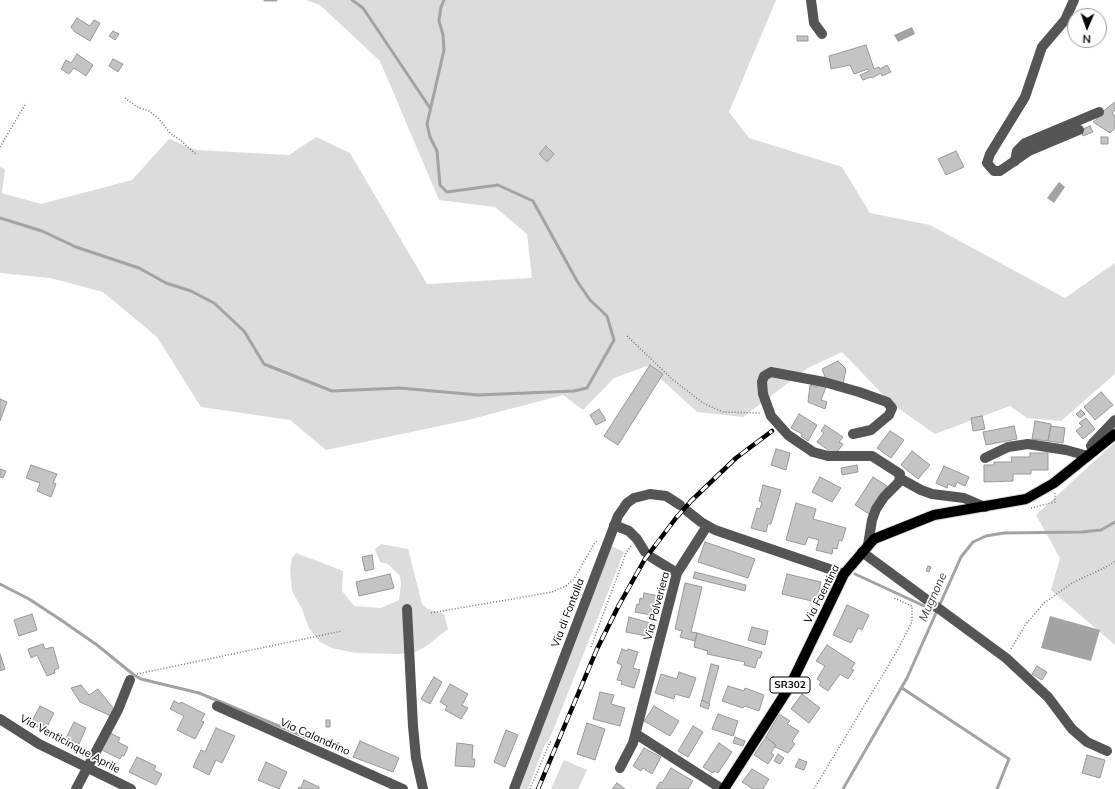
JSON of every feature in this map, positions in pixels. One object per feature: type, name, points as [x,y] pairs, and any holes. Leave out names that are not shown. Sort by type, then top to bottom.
[{"type":"main road","name":"Via Faentina","points":[[723,789],[790,686],[844,574],[865,548],[879,536],[922,519],[946,513],[1016,502],[1036,495],[1115,434]]},
{"type":"street","points":[[811,0],[814,23],[822,34]]},
{"type":"street","points":[[1074,0],[1065,20],[1042,47],[1025,97],[987,159],[989,167],[994,171],[1000,171],[1029,151],[1079,130]]},
{"type":"street","points":[[1015,161],[1018,152],[1025,143],[1099,112]]},
{"type":"street","points":[[853,434],[871,430],[889,415],[892,408],[887,402],[824,382],[766,373],[762,382],[763,394],[771,416],[788,435],[813,452],[828,456],[872,456],[900,474],[901,479],[920,490],[932,494],[964,498],[985,506]]},
{"type":"street","points":[[985,458],[1008,446],[1028,444],[1091,454],[1091,446],[1093,443],[1115,420]]},
{"type":"street","points":[[901,479],[876,509],[865,548],[920,594],[1006,658],[1048,697],[1072,729],[1087,742],[1107,751]]},
{"type":"street","name":"Via di Fontalla","points":[[514,789],[614,525],[622,508],[627,503],[642,495],[658,494],[666,496],[707,526]]},
{"type":"street","points":[[614,525],[629,531],[637,539],[648,555],[677,573]]},
{"type":"street","points":[[707,526],[844,574]]},
{"type":"street","name":"Via Polveriera","points":[[620,768],[636,734],[677,573],[707,526]]},
{"type":"street","points":[[407,609],[413,726],[416,758],[423,789]]},
{"type":"street","points":[[76,789],[118,710],[130,680]]},
{"type":"street","name":"Via Calandrino","points":[[216,706],[403,789]]},
{"type":"street","name":"Via Venticinque Aprile","points":[[0,719],[23,735],[86,768],[131,789]]},
{"type":"street","points":[[636,734],[723,789]]},
{"type":"path","points":[[125,98],[137,107],[149,111],[159,119],[170,133],[197,155]]},
{"type":"path","points":[[0,147],[26,103]]},
{"type":"path","points":[[627,336],[672,379],[703,404],[723,412],[761,413],[771,416]]},
{"type":"path","points":[[430,613],[552,592],[566,586],[574,579],[594,544],[599,540],[610,538]]},
{"type":"path","points":[[591,647],[626,553],[637,539]]},
{"type":"path","points":[[1006,658],[1026,624],[1044,603],[1072,583],[1115,561]]},
{"type":"path","points":[[814,789],[897,651],[912,622],[912,606],[894,598]]},
{"type":"path","points":[[130,680],[135,674],[342,631]]},
{"type":"path","points":[[530,789],[550,742],[552,743]]},
{"type":"shaded area","points":[[306,0],[776,0],[729,112],[749,138],[842,167],[870,213],[930,225],[1065,298],[1115,263],[1115,374],[1061,421],[1027,418],[1010,406],[935,434],[892,404],[842,352],[808,368],[743,417],[697,412],[647,366],[614,378],[583,410],[563,395],[468,420],[326,450],[290,420],[201,407],[157,337],[103,292],[50,278],[0,273],[0,167],[5,169],[2,193],[41,204],[132,180],[169,139],[196,150],[289,155],[316,137],[350,153],[427,284],[532,278],[527,234],[495,207],[439,200],[380,61],[320,5]]},
{"type":"shaded area","points":[[912,27],[915,34],[898,42],[894,35]]},
{"type":"shaded area","points":[[1059,182],[1065,187],[1054,203],[1047,198]]},
{"type":"shaded area","points":[[1115,442],[1115,645],[1051,590],[1060,558],[1036,515]]},
{"type":"shaded area","points":[[381,544],[408,549],[422,604],[428,609],[444,614],[448,629],[425,647],[415,652],[398,654],[355,653],[332,648],[320,642],[309,628],[302,609],[292,591],[290,570],[292,558],[296,553],[343,571],[342,591],[354,606],[381,608],[399,600],[401,584],[400,576],[388,564],[380,562],[375,549]]},
{"type":"shaded area","points":[[611,546],[624,552],[550,738],[545,744],[528,789],[518,789]]},
{"type":"shaded area","points":[[1050,616],[1100,630],[1091,661],[1041,648]]},
{"type":"shaded area","points":[[564,760],[587,770],[578,789],[551,789]]},
{"type":"building","points":[[77,18],[90,26],[94,20],[100,23],[90,41],[75,32],[71,27]]},
{"type":"building","points":[[113,31],[119,34],[115,40],[109,36]]},
{"type":"building","points":[[797,36],[808,36],[808,41],[797,41]]},
{"type":"building","points":[[866,45],[874,69],[879,67],[880,69],[887,65],[891,72],[882,76],[881,73],[872,78],[863,80],[860,75],[869,71],[868,69],[854,74],[850,65],[831,69],[829,56]]},
{"type":"building","points":[[77,54],[93,65],[86,76],[74,68],[69,74],[61,69],[66,60],[71,63]]},
{"type":"building","points":[[113,59],[123,64],[118,72],[109,66]]},
{"type":"building","points":[[1115,102],[1115,110],[1112,113],[1115,116],[1115,128],[1110,133],[1093,122],[1097,119],[1098,115]]},
{"type":"building","points":[[1090,126],[1093,132],[1083,136],[1081,130]]},
{"type":"building","points":[[1101,137],[1108,137],[1108,144],[1101,144]]},
{"type":"building","points":[[546,146],[554,154],[547,162],[539,154]]},
{"type":"building","points":[[956,151],[964,167],[946,175],[938,159]]},
{"type":"building","points":[[838,361],[846,369],[843,384],[826,379],[822,369]]},
{"type":"building","points":[[650,365],[663,374],[618,445],[604,436]]},
{"type":"building","points":[[818,384],[826,387],[821,400],[827,402],[825,409],[808,402],[810,385],[817,387]]},
{"type":"building","points":[[1101,392],[1113,405],[1095,420],[1084,407]]},
{"type":"building","points":[[0,399],[7,402],[0,421]]},
{"type":"building","points":[[599,409],[606,420],[596,425],[590,415]]},
{"type":"building","points":[[1081,410],[1085,414],[1080,418],[1076,414]]},
{"type":"building","points":[[799,414],[817,425],[808,441],[801,436],[802,434],[791,428]]},
{"type":"building","points":[[982,416],[985,429],[973,431],[971,418]]},
{"type":"building","points":[[1086,418],[1095,429],[1083,439],[1076,431],[1082,426],[1079,423]]},
{"type":"building","points":[[1035,421],[1051,424],[1048,441],[1032,439]]},
{"type":"building","points":[[825,425],[843,437],[839,442],[843,444],[835,455],[817,442],[824,433],[821,431]]},
{"type":"building","points":[[1014,426],[1017,439],[986,445],[983,432]]},
{"type":"building","points":[[1051,426],[1065,428],[1063,443],[1048,441]]},
{"type":"building","points":[[890,431],[904,440],[891,458],[877,448]]},
{"type":"building","points":[[776,449],[790,453],[786,470],[771,465]]},
{"type":"building","points":[[912,451],[930,465],[918,479],[901,465]]},
{"type":"building","points":[[1030,453],[1048,453],[1048,470],[1031,470],[1031,474],[1013,474],[1013,481],[984,482],[984,465],[994,465],[994,462],[1012,462],[1011,457],[1030,457]]},
{"type":"building","points":[[31,465],[57,474],[53,483],[56,484],[51,497],[37,491],[40,483],[26,478]]},
{"type":"building","points":[[857,465],[858,472],[842,475],[841,468]]},
{"type":"building","points":[[944,466],[969,477],[965,486],[957,482],[955,487],[948,484],[947,488],[936,483]]},
{"type":"building","points":[[0,469],[6,471],[3,478],[0,477]]},
{"type":"building","points":[[820,477],[841,488],[832,502],[812,492]]},
{"type":"building","points":[[873,477],[887,486],[869,514],[855,505]]},
{"type":"building","points":[[763,485],[781,490],[771,524],[768,524],[766,532],[751,528],[757,508],[760,509],[762,502],[759,501]]},
{"type":"building","points":[[796,503],[816,509],[813,519],[846,528],[842,541],[839,540],[837,549],[833,548],[832,554],[816,550],[819,540],[808,537],[805,545],[786,540]]},
{"type":"building","points":[[705,542],[755,559],[748,578],[698,562]]},
{"type":"building","points":[[372,555],[374,569],[365,571],[362,557]]},
{"type":"building","points":[[928,566],[931,567],[929,572],[926,571]]},
{"type":"building","points":[[695,572],[746,585],[745,591],[693,578]]},
{"type":"building","points":[[390,574],[394,588],[359,596],[356,582]]},
{"type":"building","points":[[787,574],[821,582],[816,602],[782,594]]},
{"type":"building","points":[[685,583],[702,587],[691,632],[697,633],[695,641],[680,637],[682,631],[675,629]]},
{"type":"building","points":[[644,593],[659,596],[656,616],[635,612],[637,604],[639,605],[640,598],[643,599]]},
{"type":"building","points":[[847,605],[869,615],[862,630],[858,628],[851,643],[833,635]]},
{"type":"building","points":[[32,614],[37,630],[19,636],[14,620]]},
{"type":"building","points":[[629,617],[654,624],[652,637],[626,632]]},
{"type":"building","points":[[752,627],[768,631],[765,645],[748,640]]},
{"type":"building","points":[[697,633],[762,652],[760,658],[758,658],[755,668],[744,665],[745,662],[707,654],[708,651],[694,647]]},
{"type":"building","points":[[43,644],[45,649],[53,647],[59,668],[54,670],[55,673],[47,676],[37,655],[31,658],[28,649]]},
{"type":"building","points":[[827,645],[855,663],[851,669],[854,670],[848,679],[840,674],[828,691],[819,685],[821,682],[817,679],[825,666],[816,661]]},
{"type":"building","points":[[622,649],[638,652],[633,668],[640,670],[634,688],[621,684],[622,681],[617,680],[622,665],[617,663]]},
{"type":"building","points":[[0,654],[5,669],[0,671]]},
{"type":"building","points":[[711,664],[719,666],[709,703],[702,700]]},
{"type":"building","points":[[1037,666],[1047,672],[1042,680],[1032,674]]},
{"type":"building","points":[[679,672],[696,678],[689,698],[675,694],[674,699],[655,693],[661,674],[677,679]]},
{"type":"building","points":[[434,677],[442,682],[430,704],[421,699]]},
{"type":"building","points":[[450,684],[468,694],[462,705],[468,708],[461,719],[445,710],[447,706],[440,702]]},
{"type":"building","points":[[81,685],[89,695],[98,689],[114,709],[111,716],[80,702],[71,688]]},
{"type":"building","points":[[728,686],[744,691],[745,688],[764,695],[759,711],[745,706],[743,708],[722,701]]},
{"type":"building","points":[[600,692],[614,695],[611,704],[625,708],[620,726],[593,719]]},
{"type":"building","points":[[802,694],[820,708],[809,723],[791,709]]},
{"type":"building","points":[[702,700],[710,704],[708,709],[700,706]]},
{"type":"building","points":[[174,701],[180,704],[181,702],[205,714],[201,721],[204,722],[195,739],[177,730],[184,716],[170,709]]},
{"type":"building","points":[[40,706],[54,713],[45,731],[31,723]]},
{"type":"building","points":[[654,706],[679,721],[670,736],[644,721]]},
{"type":"building","points":[[718,714],[738,721],[733,736],[712,729]]},
{"type":"building","points":[[779,714],[790,721],[787,724],[799,731],[792,741],[795,744],[788,753],[775,747],[776,745],[766,737]]},
{"type":"building","points":[[326,720],[330,720],[330,727],[326,727]]},
{"type":"building","points":[[74,722],[86,728],[79,744],[66,738]]},
{"type":"building","points":[[587,723],[605,729],[595,760],[577,754]]},
{"type":"building","points":[[693,726],[703,732],[688,757],[678,751]]},
{"type":"building","points":[[216,728],[235,736],[222,763],[216,760],[209,775],[193,767],[201,750],[205,752]]},
{"type":"building","points":[[506,730],[518,735],[505,767],[494,762]]},
{"type":"building","points":[[110,733],[120,738],[118,742],[128,747],[124,756],[122,755],[120,759],[100,749]]},
{"type":"building","points":[[735,737],[745,741],[743,746],[733,743]]},
{"type":"building","points":[[766,737],[776,745],[771,753],[774,755],[768,764],[754,755]]},
{"type":"building","points":[[360,741],[399,758],[393,772],[353,757]]},
{"type":"building","points":[[457,743],[473,745],[472,759],[475,759],[474,767],[455,766]]},
{"type":"building","points":[[719,743],[732,752],[718,773],[714,771],[713,773],[703,767]]},
{"type":"building","points":[[644,748],[661,757],[652,774],[643,768],[641,771],[633,766]]},
{"type":"building","points":[[778,754],[784,758],[780,764],[774,761]]},
{"type":"building","points":[[1087,755],[1105,760],[1100,778],[1082,773]]},
{"type":"building","points":[[137,757],[156,766],[154,770],[162,774],[156,785],[129,772]]},
{"type":"building","points":[[799,759],[807,762],[804,770],[795,767]]},
{"type":"building","points":[[266,762],[287,772],[279,789],[258,780]]},
{"type":"building","points":[[671,768],[693,781],[688,789],[656,789],[660,782],[662,783]]},
{"type":"building","points":[[752,769],[769,779],[763,789],[753,789],[742,782]]},
{"type":"building","points":[[304,780],[319,787],[319,789],[298,789],[299,787],[301,788]]},
{"type":"building","points":[[617,783],[625,789],[612,789]]},
{"type":"waterway","points":[[265,0],[276,0]]},
{"type":"waterway","points":[[352,0],[363,8],[430,108]]},
{"type":"waterway","points":[[0,218],[42,231],[76,247],[139,268],[166,283],[191,291],[214,303],[244,331],[264,364],[332,391],[400,388],[478,395],[574,391],[587,388],[614,340],[607,316],[590,300],[577,281],[533,201],[498,185],[447,192],[440,185],[437,151],[430,137],[427,124],[444,50],[443,35],[439,21],[441,7],[444,0]]},
{"type":"waterway","name":"Mugnone","points":[[843,789],[907,678],[961,557],[973,542],[986,536],[1004,533],[1082,532],[1101,530],[1115,522]]},
{"type":"waterway","points":[[855,574],[935,611]]},
{"type":"waterway","points":[[0,584],[29,599],[61,620],[97,645],[141,679],[199,693],[332,748]]},
{"type":"waterway","points":[[902,688],[1009,759],[997,789]]},
{"type":"railway","points":[[538,789],[597,649],[619,605],[645,559],[691,501],[736,458],[772,431]]}]
